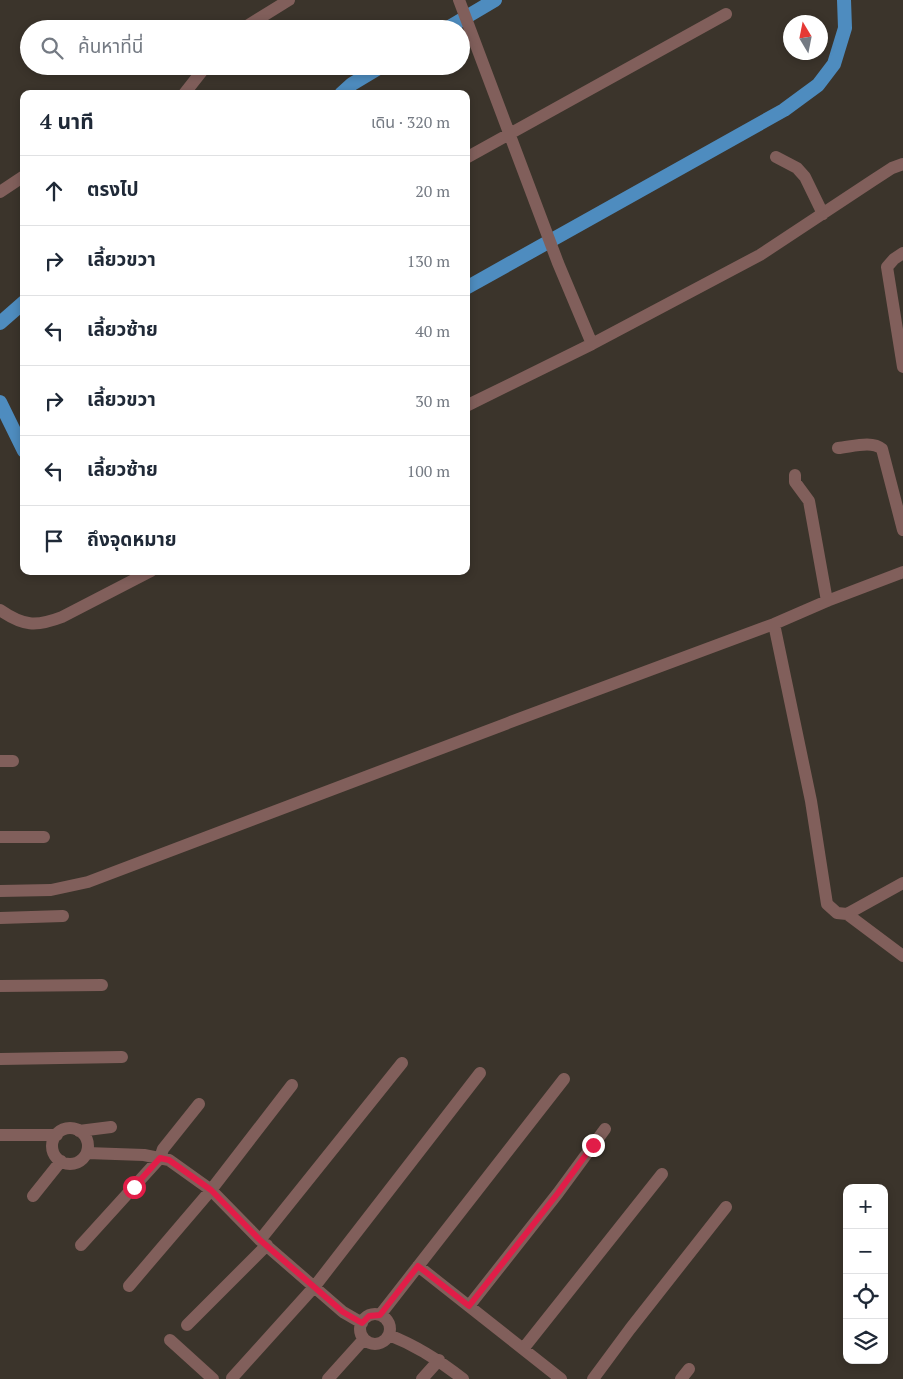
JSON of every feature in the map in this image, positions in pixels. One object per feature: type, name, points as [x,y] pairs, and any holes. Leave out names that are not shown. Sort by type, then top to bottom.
[{"type":"street","points":[[257,20],[289,0]]},
{"type":"street","points":[[460,2],[467,20]]},
{"type":"street","points":[[470,156],[726,14]]},
{"type":"street","points":[[470,30],[558,263],[592,344]]},
{"type":"street","points":[[187,90],[199,75]]},
{"type":"street","points":[[776,157],[801,172],[823,214]]},
{"type":"street","points":[[470,404],[592,344],[760,255],[892,168],[903,164]]},
{"type":"street","points":[[0,192],[20,179]]},
{"type":"street","points":[[903,253],[887,267],[899,318],[903,367]]},
{"type":"street","points":[[838,448],[866,445],[878,446],[882,449],[903,530]]},
{"type":"street","points":[[794,475],[795,482],[809,501],[827,601]]},
{"type":"street","points":[[0,891],[51,890],[88,882],[774,624],[827,601],[903,572]]},
{"type":"street","points":[[0,610],[11,618],[24,623],[47,623],[143,575]]},
{"type":"street","points":[[774,624],[811,801],[827,904],[837,912],[848,914],[903,956]]},
{"type":"street","points":[[0,837],[44,837]]},
{"type":"street","points":[[848,914],[903,883]]},
{"type":"street","points":[[0,918],[62,916]]},
{"type":"street","points":[[0,986],[102,984]]},
{"type":"street","points":[[0,1059],[122,1057]]},
{"type":"street","points":[[187,1325],[263,1242],[402,1063]]},
{"type":"street","points":[[232,1378],[315,1286],[480,1073]]},
{"type":"street","points":[[380,1315],[564,1080]]},
{"type":"street","points":[[129,1286],[211,1190],[292,1085]]},
{"type":"street","points":[[81,1245],[160,1158],[163,1150],[199,1104]]},
{"type":"street","points":[[79,1131],[88,1142],[87,1153],[84,1158],[74,1164],[66,1164],[54,1152],[54,1141],[57,1135],[66,1129],[79,1131],[111,1127]]},
{"type":"street","points":[[469,1306],[605,1130]]},
{"type":"street","points":[[0,1135],[57,1135]]},
{"type":"street","points":[[87,1153],[120,1153],[169,1160],[211,1190],[263,1242],[343,1312],[362,1323]]},
{"type":"street","points":[[33,1196],[61,1161]]},
{"type":"street","points":[[523,1349],[662,1174]]},
{"type":"street","points":[[593,1379],[726,1207]]},
{"type":"street","points":[[418,1266],[561,1379]]},
{"type":"street","points":[[380,1315],[388,1321],[389,1335],[380,1343],[374,1344],[364,1339],[361,1329],[362,1323],[369,1316],[380,1315]]},
{"type":"street","points":[[389,1335],[424,1350],[463,1379]]},
{"type":"street","points":[[328,1379],[364,1339]]},
{"type":"street","points":[[170,1340],[213,1379]]},
{"type":"street","points":[[422,1379],[439,1360]]},
{"type":"waterway","points":[[461,20],[495,0]]},
{"type":"waterway","points":[[470,286],[784,110],[818,85],[834,64],[845,28],[844,0]]},
{"type":"waterway","points":[[345,90],[367,75]]},
{"type":"waterway","points":[[0,323],[20,306]]},
{"type":"waterway","points":[[0,402],[20,443]]},
{"type":"route","points":[[134,1187],[160,1158],[169,1160],[211,1190],[260,1240],[343,1312],[362,1323],[365,1318],[372,1314],[380,1315],[418,1266],[469,1306],[558,1193],[593,1145]]}]
